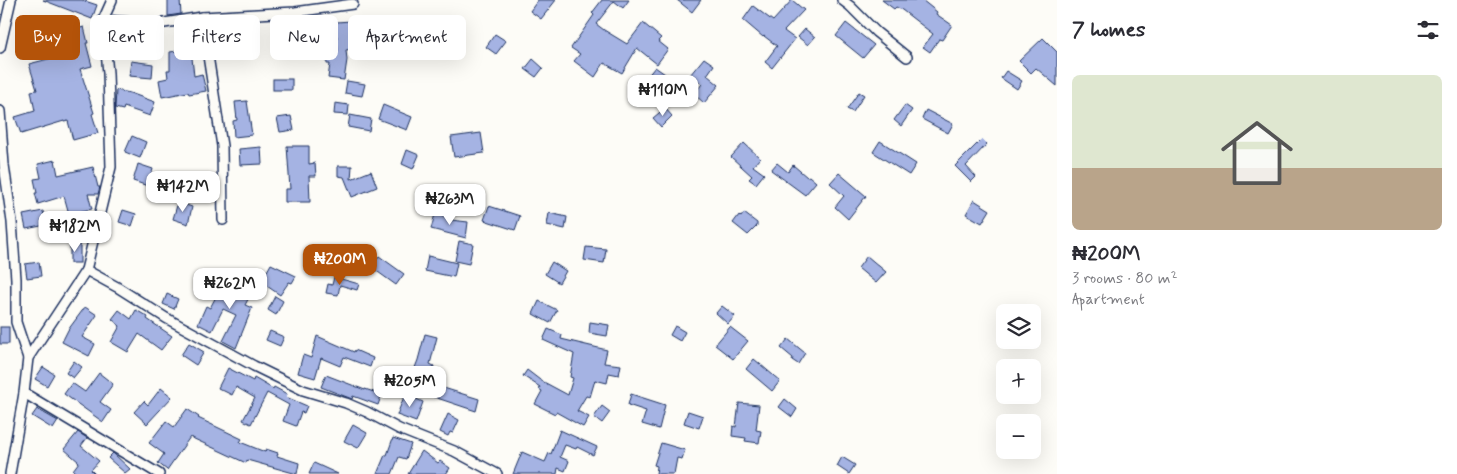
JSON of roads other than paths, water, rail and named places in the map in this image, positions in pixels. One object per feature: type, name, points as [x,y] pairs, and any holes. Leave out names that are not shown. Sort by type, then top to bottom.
[{"type":"street","points":[[0,48],[11,0]]},
{"type":"street","points":[[105,15],[112,0]]},
{"type":"street","points":[[842,0],[876,32],[907,57]]},
{"type":"street","points":[[239,15],[295,12],[353,4]]},
{"type":"street","points":[[28,358],[86,270],[110,167],[107,60]]},
{"type":"street","points":[[209,60],[222,146],[222,220]]},
{"type":"street","points":[[0,111],[4,165],[12,222],[16,279],[16,322],[28,358],[10,474]]},
{"type":"street","points":[[86,270],[118,287],[166,318],[303,390],[346,403],[367,412],[399,429],[454,451],[497,474]]},
{"type":"street","points":[[24,393],[159,474]]}]
